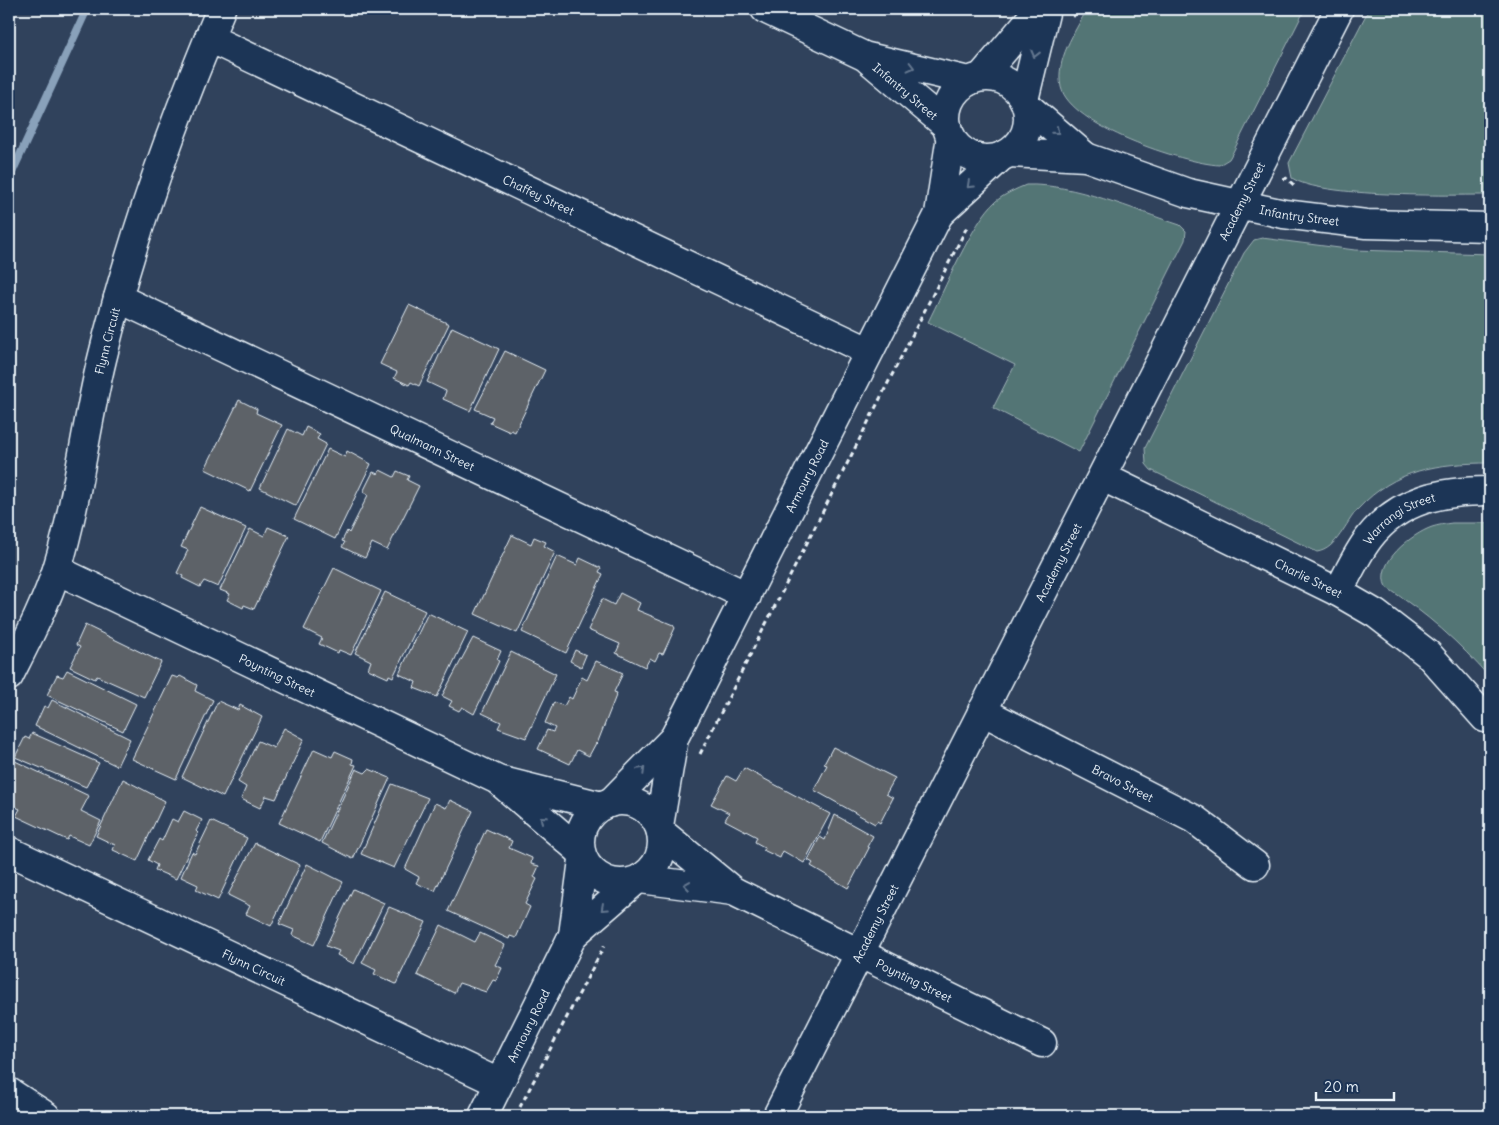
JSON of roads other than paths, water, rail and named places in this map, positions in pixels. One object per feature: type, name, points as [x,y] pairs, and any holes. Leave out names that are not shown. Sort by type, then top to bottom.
[{"type":"street","name":"Flynn Circuit","points":[[9,676],[57,570],[69,521],[102,359],[118,298],[141,221],[185,94],[221,9]]},
{"type":"street","name":"Infantry Street","points":[[765,9],[864,56],[975,79]]},
{"type":"street","points":[[1039,9],[975,79],[958,89],[951,100],[946,112],[949,131],[958,146],[967,153],[984,158],[1005,154],[1019,144],[1026,132],[1028,119],[1026,103],[1046,9]]},
{"type":"street","name":"Academy Street","points":[[777,1116],[1103,477],[1237,205],[1339,9]]},
{"type":"street","name":"Chaffey Street","points":[[209,38],[868,351]]},
{"type":"street","name":"Infantry Street","points":[[864,56],[949,131]]},
{"type":"street","points":[[975,79],[994,77],[1007,81],[1017,89],[1026,103]]},
{"type":"street","name":"Infantry Street","points":[[1026,103],[1086,157]]},
{"type":"street","name":"Armoury Road","points":[[939,214],[949,131]]},
{"type":"street","name":"Infantry Street","points":[[1005,154],[1086,157],[1155,183],[1237,205],[1327,220],[1405,226],[1490,226]]},
{"type":"street","name":"Armoury Road","points":[[660,829],[674,738],[747,596],[868,351],[939,214],[1005,154]]},
{"type":"street","name":"Qualmann Street","points":[[118,298],[747,596]]},
{"type":"street","name":"Charlie Street","points":[[1103,477],[1338,592],[1376,614],[1415,644],[1485,718]]},
{"type":"street","name":"Warrangi Street","points":[[1338,592],[1369,538],[1400,511],[1437,494],[1490,491]]},
{"type":"street","name":"Poynting Street","points":[[57,570],[498,780],[606,804]]},
{"type":"street","name":"Bravo Street","points":[[982,711],[1194,819],[1255,865]]},
{"type":"street","name":"Armoury Road","points":[[606,804],[674,738]]},
{"type":"street","name":"Poynting Street","points":[[498,780],[582,855]]},
{"type":"street","points":[[627,802],[644,808],[653,816],[660,829],[662,845],[659,859],[651,870],[637,880],[610,882],[590,870],[582,855],[580,837],[583,824],[591,814],[606,804],[627,802]]},
{"type":"street","name":"Poynting Street","points":[[660,829],[733,891],[1042,1043]]},
{"type":"street","name":"Flynn Circuit","points":[[9,851],[499,1083]]},
{"type":"street","name":"Armoury Road","points":[[482,1116],[573,935],[582,855]]},
{"type":"street","name":"Armoury Road","points":[[573,935],[637,880]]},
{"type":"street","name":"Poynting Street","points":[[637,880],[733,891]]},
{"type":"street","points":[[9,1092],[46,1116]]},
{"type":"waterway","points":[[9,179],[87,9]]}]
